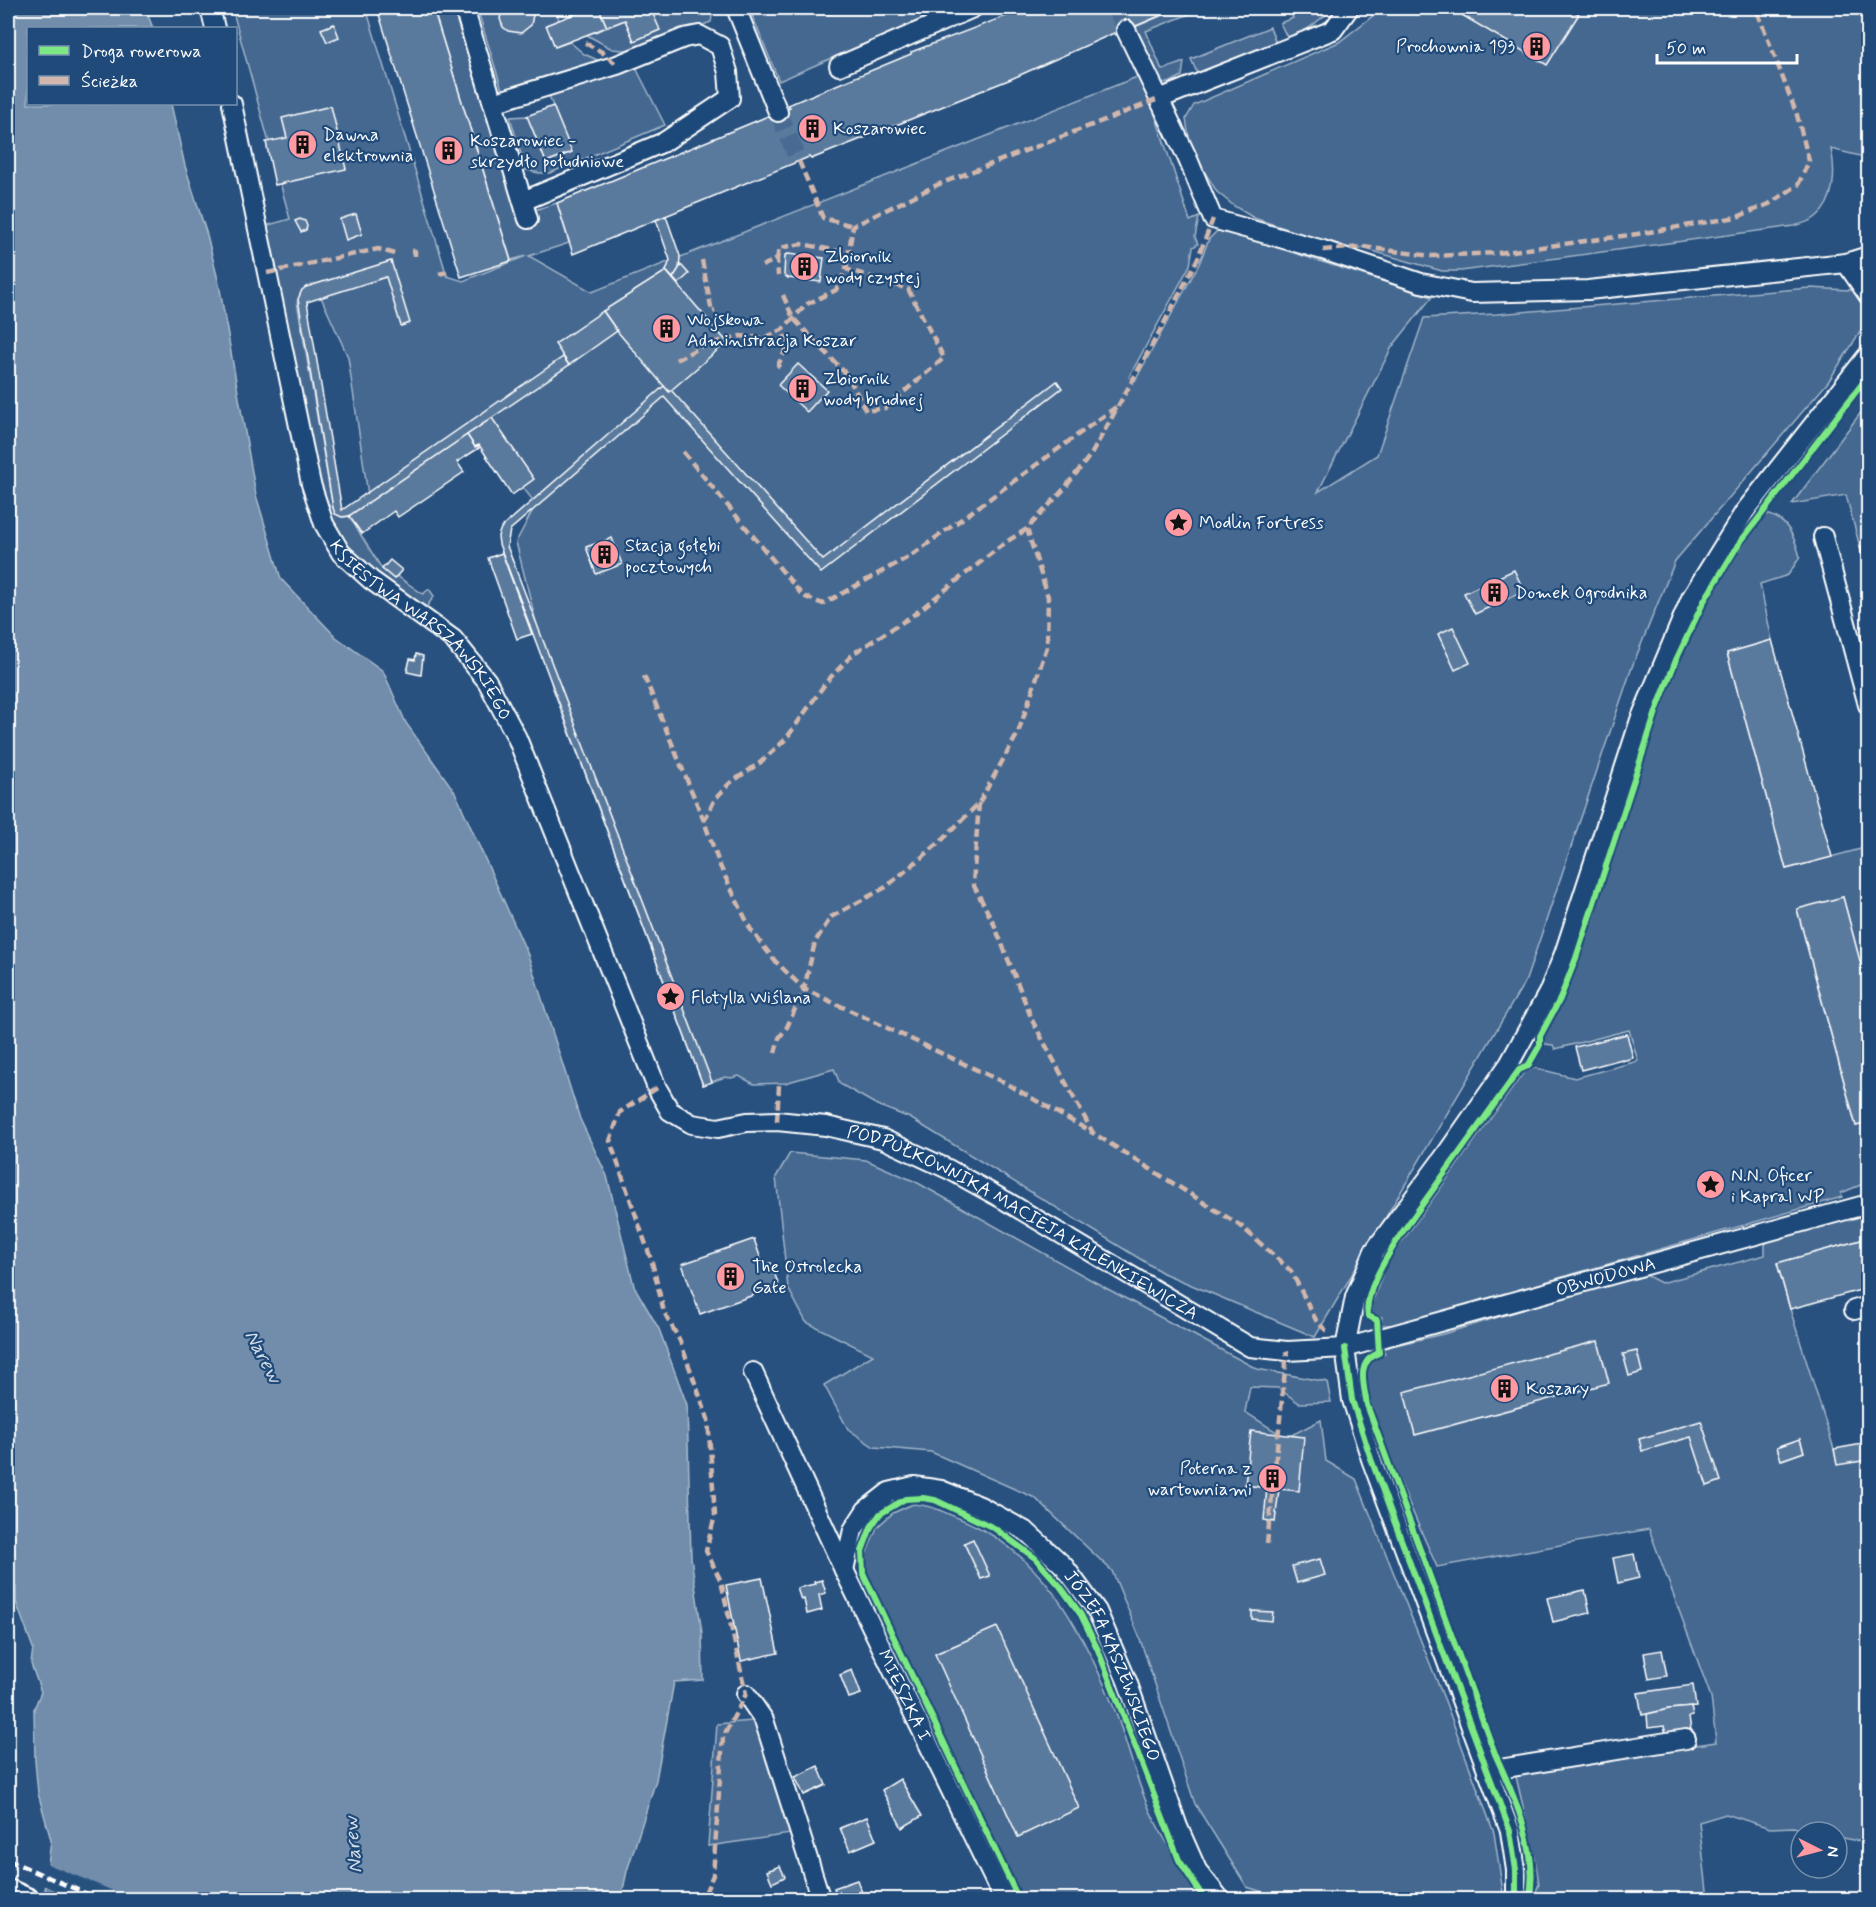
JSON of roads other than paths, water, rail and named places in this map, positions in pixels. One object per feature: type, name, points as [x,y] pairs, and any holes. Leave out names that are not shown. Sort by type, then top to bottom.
[{"type":"main road","points":[[8,1891],[28,1899]]},
{"type":"street","points":[[210,8],[215,27]]},
{"type":"street","points":[[464,8],[528,219]]},
{"type":"street","points":[[736,8],[778,112]]},
{"type":"street","points":[[839,66],[973,8]]},
{"type":"street","points":[[1159,99],[1332,30],[1349,8]]},
{"type":"street","points":[[1126,30],[1187,157],[1213,219],[1323,250],[1421,283],[1472,293],[1588,290],[1846,263],[1869,256]]},
{"type":"street","points":[[493,104],[617,65],[684,38],[699,35],[720,46],[723,55],[728,72],[730,98],[664,142],[523,201]]},
{"type":"street","name":"KSIĘSTWA WARSZAWSKIEGO","points":[[231,105],[311,484],[324,524],[341,553],[371,580],[453,639],[487,681],[517,738],[657,1088],[670,1111],[692,1124]]},
{"type":"street","points":[[1846,263],[1869,295]]},
{"type":"street","points":[[1516,1899],[1516,1870],[1510,1831],[1368,1449],[1352,1400],[1345,1348],[1355,1297],[1374,1251],[1509,1064],[1548,993],[1564,954],[1640,720],[1691,598],[1745,511],[1869,356]]},
{"type":"street","points":[[1823,537],[1869,705]]},
{"type":"street","name":"PODPUŁKOWNIKA MACIEJA KALENKIEWICZA","points":[[692,1124],[718,1128],[747,1122],[777,1120],[826,1126],[883,1139],[950,1170],[1006,1201],[1250,1347],[1287,1351],[1345,1348]]},
{"type":"street","name":"OBWODOWA","points":[[1345,1348],[1869,1204]]},
{"type":"street","name":"MIESZKA I","points":[[753,1372],[844,1570],[1004,1899]]},
{"type":"street","name":"JÓZEFA KASZEWSKIEGO","points":[[844,1570],[853,1530],[866,1510],[889,1492],[914,1486],[940,1490],[980,1506],[1027,1532],[1064,1566],[1097,1611],[1126,1681],[1178,1827],[1197,1870],[1221,1899]]},
{"type":"street","points":[[746,1694],[764,1720],[816,1890],[821,1899]]},
{"type":"street","points":[[1487,1771],[1686,1739]]},
{"type":"water","name":"Narew","points":[[8,8],[145,8],[153,27],[27,27],[27,105],[171,105],[185,166],[207,235],[219,284],[256,495],[281,579],[336,637],[383,671],[406,723],[455,792],[528,955],[580,1119],[607,1176],[634,1286],[659,1329],[687,1405],[691,1557],[702,1633],[703,1680],[674,1682],[656,1780],[627,1871],[621,1899],[44,1899],[51,1840],[38,1793],[35,1761],[34,1709],[41,1692],[31,1664],[33,1648],[16,1602],[16,1588],[8,1573]]},
{"type":"tunnel","points":[[1116,8],[1126,30]]},
{"type":"tunnel","points":[[778,112],[799,161]]},
{"type":"railway","points":[[8,1860],[101,1900]]},
{"type":"railway","points":[[8,1891],[28,1900]]},
{"type":"place","name":"Prochownia 193","points":[[1536,46]]},
{"type":"place","name":"Koszarowiec","points":[[812,128]]},
{"type":"place","name":"Dawna elektrownia","points":[[302,144]]},
{"type":"place","name":"Koszarowiec - skrzydło południowe","points":[[449,150]]},
{"type":"place","name":"Zbiornik wody czystej","points":[[804,266]]},
{"type":"place","name":"Wojskowa Administracja Koszar","points":[[666,329]]},
{"type":"place","name":"Zbiornik wody brudnej","points":[[802,388]]},
{"type":"place","name":"Modlin Fortress","points":[[1178,522]]},
{"type":"place","name":"Stacja gołębi pocztowych","points":[[604,555]]},
{"type":"place","name":"Domek Ogrodnika","points":[[1494,592]]},
{"type":"place","name":"Flotylla Wiślana","points":[[670,997]]},
{"type":"place","name":"N.N. Oficer i Kapral WP","points":[[1710,1185]]},
{"type":"place","name":"The Ostrolecka Gate","points":[[731,1276]]},
{"type":"place","name":"Koszary","points":[[1505,1388]]},
{"type":"place","name":"Poterna z wartowniami","points":[[1273,1478]]}]
